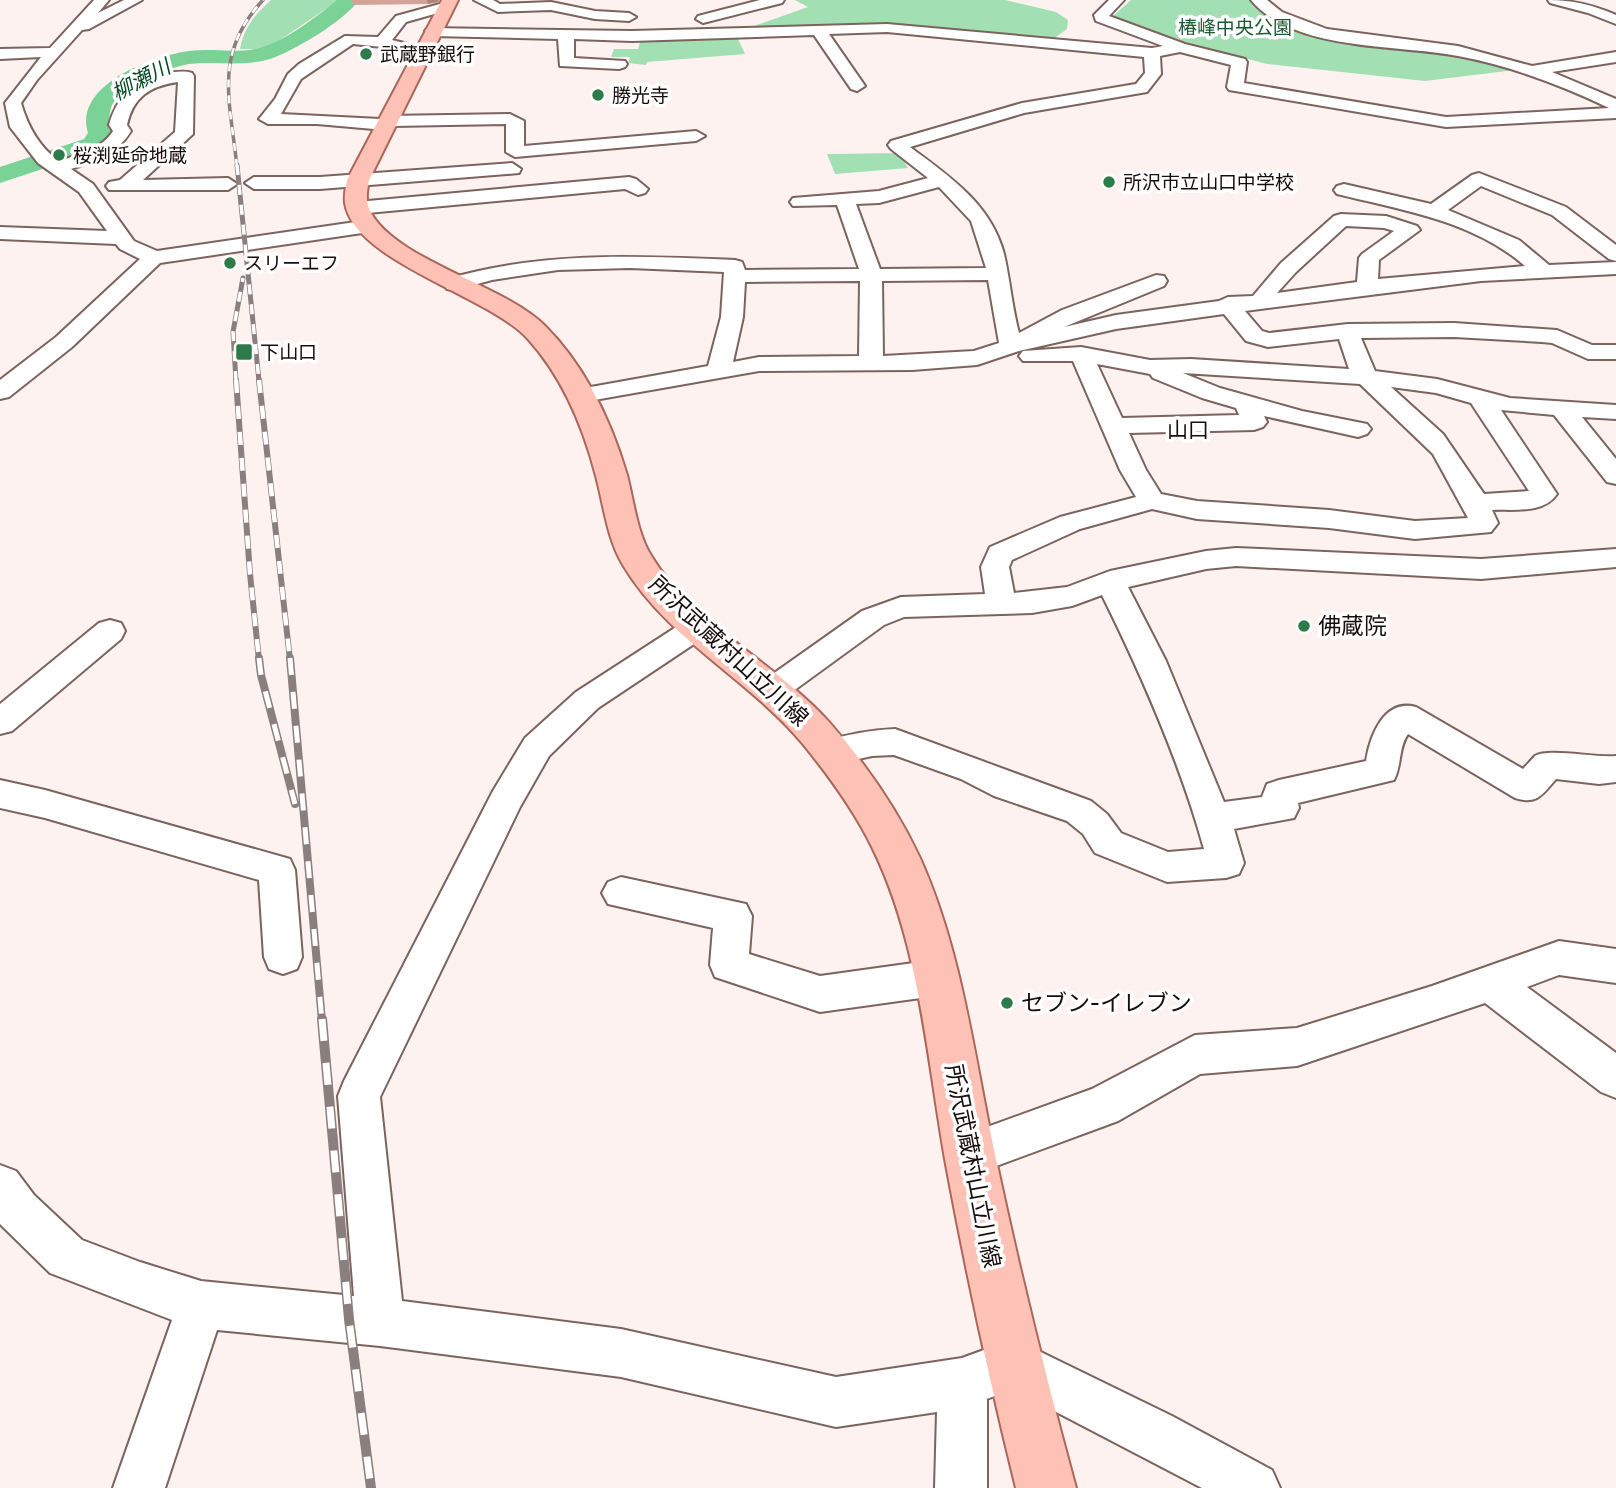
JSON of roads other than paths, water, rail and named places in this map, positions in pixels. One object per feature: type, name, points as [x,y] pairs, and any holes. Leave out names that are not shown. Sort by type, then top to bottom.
[{"type":"main road","points":[[363,217],[358,180],[449,2]]},
{"type":"main road","name":"所沢武蔵村山立川線","points":[[363,217],[392,245],[531,327],[583,395],[603,443],[626,541],[659,593],[774,689],[831,752],[873,809],[899,859],[917,907],[935,978],[1014,1364],[1045,1488]]},
{"type":"street","points":[[102,0],[13,103],[14,134],[86,188],[121,238],[138,252],[154,258],[363,217],[629,183],[638,188]]},
{"type":"street","points":[[76,29],[135,0]]},
{"type":"street","points":[[706,0],[696,8],[697,18],[707,34]]},
{"type":"street","points":[[697,18],[756,7],[777,0]]},
{"type":"street","points":[[1080,22],[1101,17],[1118,0]]},
{"type":"street","points":[[1258,0],[1276,14],[1319,30],[1449,49],[1528,71],[1616,105]]},
{"type":"street","points":[[1555,0],[1593,10],[1616,20]]},
{"type":"street","points":[[382,42],[401,19],[449,2]]},
{"type":"street","points":[[434,29],[486,4],[576,5],[595,15],[648,17]]},
{"type":"street","points":[[1593,10],[1616,8]]},
{"type":"street","points":[[1101,17],[1180,47],[1239,62],[1235,88],[1446,122],[1616,113]]},
{"type":"street","points":[[434,29],[566,36],[896,29],[1152,53],[1180,47]]},
{"type":"street","points":[[992,39],[1058,29]]},
{"type":"street","points":[[819,30],[829,49],[857,86]]},
{"type":"street","points":[[566,36],[566,63],[619,64]]},
{"type":"street","points":[[422,52],[382,42],[350,40],[305,67],[295,77],[283,100],[268,119],[386,123],[510,119],[516,121],[515,152],[696,136]]},
{"type":"street","points":[[0,54],[55,52]]},
{"type":"street","points":[[1012,346],[982,223],[964,201],[897,145],[1022,108],[1141,88],[1153,74],[1152,53]]},
{"type":"street","points":[[1528,71],[1608,58],[1616,66]]},
{"type":"street","points":[[51,164],[97,153],[127,135],[118,125],[119,117],[135,91],[154,79],[186,76],[184,134],[126,185]]},
{"type":"street","points":[[159,135],[184,134]]},
{"type":"street","points":[[254,183],[358,180],[512,169]]},
{"type":"street","points":[[1434,211],[1479,179],[1559,211],[1610,264],[1616,289]]},
{"type":"street","points":[[800,202],[878,197],[941,181]]},
{"type":"street","points":[[86,188],[228,184]]},
{"type":"street","points":[[1344,190],[1434,211],[1512,244],[1544,271]]},
{"type":"street","points":[[844,200],[871,275],[871,364]]},
{"type":"street","points":[[1262,300],[1268,290],[1304,253],[1341,219],[1386,222],[1410,230],[1368,258],[1367,287]]},
{"type":"street","points":[[0,233],[121,238]]},
{"type":"street","points":[[0,392],[64,342],[154,258]]},
{"type":"street","points":[[456,284],[494,272],[553,263],[736,266],[732,317],[719,370]]},
{"type":"street","points":[[583,395],[719,370],[770,364],[948,361],[987,355],[1012,346],[1107,324],[1228,304],[1367,287],[1610,264]]},
{"type":"street","points":[[735,276],[996,274]]},
{"type":"street","points":[[1012,346],[1089,307],[1156,281]]},
{"type":"street","points":[[1228,304],[1254,336],[1268,340],[1348,331],[1454,330],[1535,334],[1557,337],[1588,352],[1616,352]]},
{"type":"street","points":[[1089,307],[1107,324]]},
{"type":"street","points":[[1002,603],[995,567],[1000,554],[1070,523],[1152,501],[1197,510],[1329,519],[1415,530],[1481,526],[1483,523],[1475,503],[1449,458],[1433,438],[1367,377],[1359,366],[1348,331]]},
{"type":"street","points":[[987,355],[1081,355],[1150,367],[1191,366],[1367,377],[1437,386],[1509,405],[1616,412]]},
{"type":"street","points":[[1081,355],[1133,470],[1152,501]]},
{"type":"street","points":[[1150,367],[1198,388],[1299,418],[1358,429]]},
{"type":"street","points":[[1475,503],[1539,499],[1544,494],[1480,397]]},
{"type":"street","points":[[1114,426],[1254,422],[1245,401]]},
{"type":"street","points":[[1563,410],[1616,475]]},
{"type":"street","points":[[774,689],[873,618],[892,611],[924,605],[1031,603],[1072,596],[1110,581],[1206,560],[1236,557],[1481,569],[1616,558]]},
{"type":"street","points":[[831,752],[872,743],[895,742],[973,770],[1006,786],[1079,811],[1095,824],[1108,843],[1167,867],[1226,863],[1213,818],[1150,661],[1110,581]]},
{"type":"street","points":[[380,1322],[359,1096],[505,801],[537,747],[587,700],[698,627]]},
{"type":"street","points":[[0,722],[110,631]]},
{"type":"street","points":[[1213,818],[1282,808],[1279,794],[1382,771],[1386,739],[1404,716],[1527,788],[1548,765],[1599,771],[1616,769]]},
{"type":"street","points":[[0,794],[45,804],[277,870],[284,957]]},
{"type":"street","points":[[621,892],[733,915],[729,965],[820,994],[935,978]]},
{"type":"street","points":[[969,1154],[1102,1106],[1195,1055],[1297,1047],[1491,984],[1559,958],[1616,965]]},
{"type":"street","points":[[1491,984],[1616,1078]]},
{"type":"street","points":[[0,1187],[18,1212],[66,1257],[140,1286],[201,1305],[380,1322],[621,1353],[836,1402],[962,1383],[1014,1364],[1254,1488]]},
{"type":"street","points":[[139,1488],[201,1305]]},
{"type":"street","points":[[961,1488],[962,1383]]},
{"type":"waterway","name":"柳瀬川","points":[[0,175],[94,144],[100,133],[96,121],[105,96],[140,75],[158,66],[188,58],[263,54],[282,46],[349,0]]},
{"type":"railway","points":[[237,167],[229,99],[231,59],[247,20],[263,0]]},
{"type":"railway","points":[[237,165],[259,381]]},
{"type":"railway","points":[[236,381],[233,332],[243,278]]},
{"type":"railway","points":[[236,380],[259,660]]},
{"type":"railway","points":[[259,380],[290,660]]},
{"type":"railway","points":[[259,658],[261,675],[295,804]]},
{"type":"railway","points":[[290,658],[322,1021]]},
{"type":"railway","points":[[322,1019],[349,1319],[371,1488]]},
{"type":"place","name":"武蔵野銀行","points":[[366,54]]},
{"type":"place","name":"勝光寺","points":[[598,95]]},
{"type":"place","name":"桜渕延命地蔵","points":[[59,155]]},
{"type":"place","name":"所沢市立山口中学校","points":[[1109,182]]},
{"type":"place","name":"スリーエフ","points":[[230,263]]},
{"type":"place","name":"下山口","points":[[244,352]]},
{"type":"place","name":"佛蔵院","points":[[1304,626]]},
{"type":"place","name":"セブン-イレブン","points":[[1007,1003]]},
{"type":"district","name":"山口","points":[[1188,430]]},
{"type":"park label","name":"椿峰中央公園","points":[[1235,27]]}]
